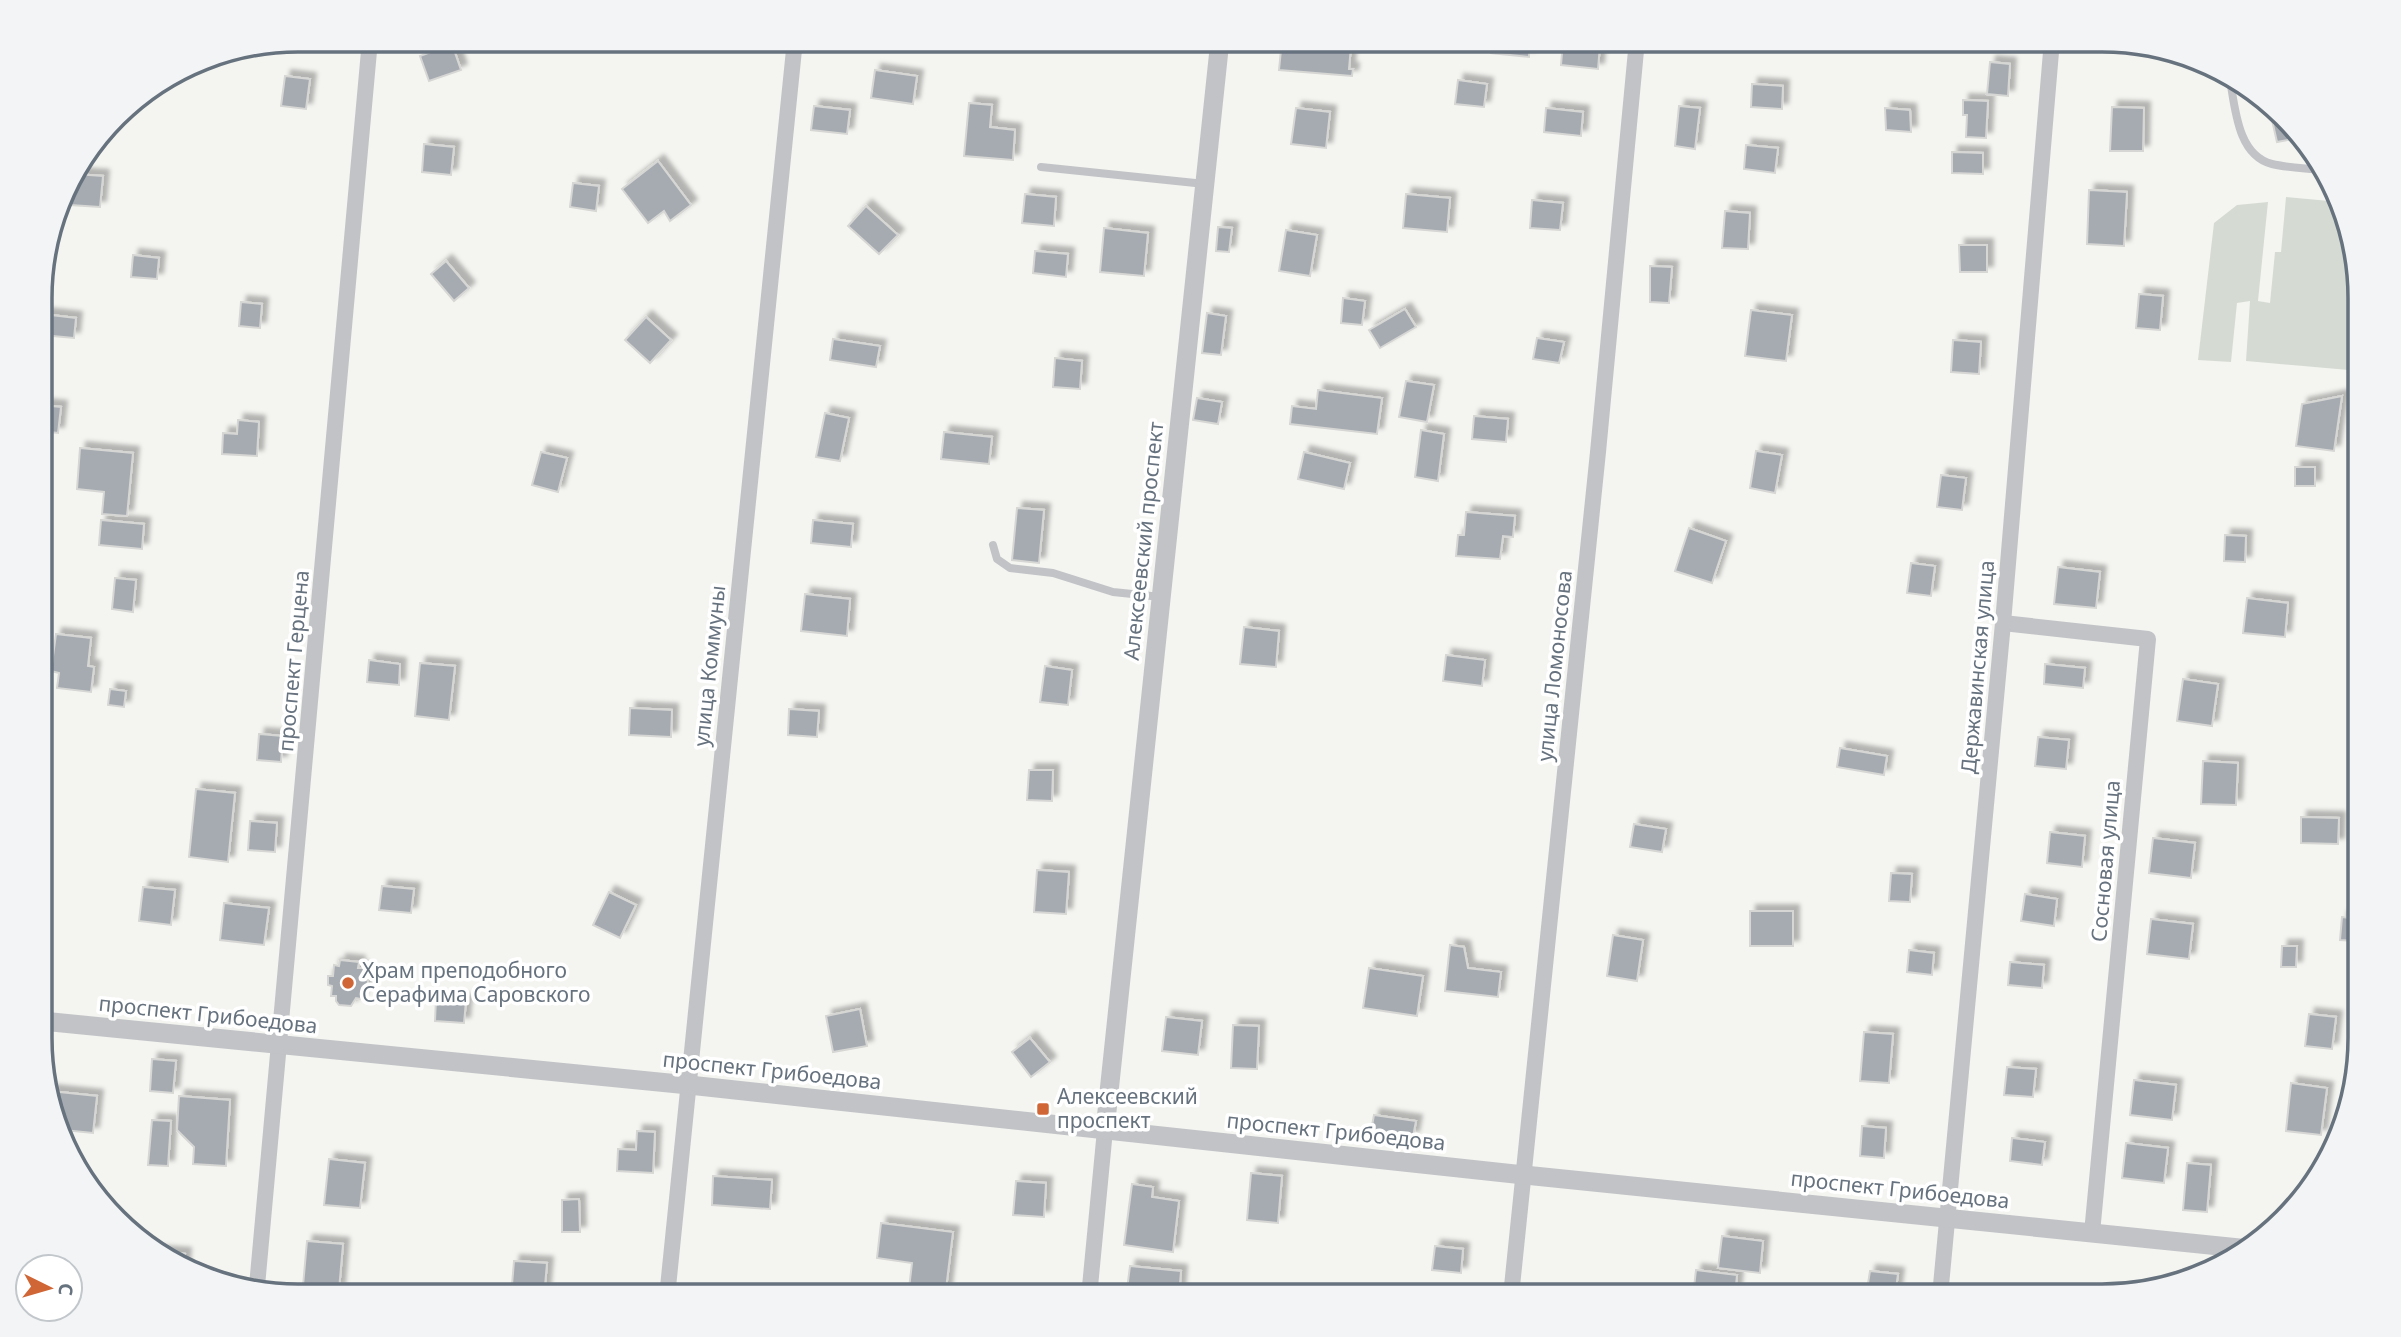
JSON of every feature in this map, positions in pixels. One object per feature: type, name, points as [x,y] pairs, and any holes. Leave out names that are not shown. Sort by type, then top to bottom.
[{"type":"street","name":"Алексеевский проспект","points":[[1090,1284],[1219,52]]},
{"type":"street","name":"улица Ломоносова","points":[[1512,1284],[1600,438],[1636,52]]},
{"type":"street","name":"Державинская улица","points":[[1941,1284],[2003,623],[2051,52]]},
{"type":"street","name":"проспект Герцена","points":[[258,1281],[281,1046],[369,53]]},
{"type":"street","name":"улица Коммуны","points":[[668,1284],[793,53]]},
{"type":"street","name":"Сосновая улица","points":[[2003,623],[2148,639],[2092,1233]]},
{"type":"street","name":"проспект Грибоедова","points":[[52,1022],[689,1085],[1524,1175],[2232,1247]]},
{"type":"lane","points":[[2233,90],[2243,139],[2254,155],[2270,164],[2311,169]]},
{"type":"lane","points":[[1041,167],[1205,184]]},
{"type":"lane","points":[[993,545],[997,559],[1010,568],[1053,573],[1113,592],[1161,597]]},
{"type":"shaded area","points":[[2286,197],[2328,201],[2330,205],[2344,251],[2348,283],[2348,370],[2246,361],[2250,301],[2237,303],[2231,362],[2198,360],[2214,223],[2237,205],[2268,202],[2258,301],[2270,303],[2275,252],[2281,252]]},
{"type":"building","points":[[1281,52],[1350,52],[1349,69],[1353,69],[1352,76],[1279,70]]},
{"type":"building","points":[[1491,52],[1529,52],[1529,57]]},
{"type":"building","points":[[1562,52],[1599,52],[1598,69],[1561,65]]},
{"type":"building","points":[[428,53],[455,53],[461,70],[429,81],[420,56]]},
{"type":"building","points":[[1990,62],[2010,64],[2008,96],[1987,94]]},
{"type":"building","points":[[875,70],[917,76],[913,104],[871,98]]},
{"type":"building","points":[[285,76],[310,79],[306,109],[281,106]]},
{"type":"building","points":[[1458,80],[1487,84],[1484,107],[1455,104]]},
{"type":"building","points":[[1752,84],[1783,86],[1782,109],[1751,107]]},
{"type":"building","points":[[1963,100],[1988,101],[1986,138],[1966,137],[1967,115],[1963,115]]},
{"type":"building","points":[[969,103],[992,105],[990,127],[1015,130],[1013,160],[964,156]]},
{"type":"building","points":[[814,106],[850,110],[847,134],[811,130]]},
{"type":"building","points":[[1679,106],[1700,108],[1695,149],[1675,146]]},
{"type":"building","points":[[2112,107],[2144,108],[2143,151],[2110,151]]},
{"type":"building","points":[[1296,108],[1330,112],[1326,148],[1291,144]]},
{"type":"building","points":[[1546,108],[1583,112],[1581,136],[1544,132]]},
{"type":"building","points":[[1885,108],[1910,110],[1911,132],[1886,130]]},
{"type":"building","points":[[2272,121],[2290,140],[2277,142]]},
{"type":"building","points":[[424,144],[454,147],[451,175],[422,172]]},
{"type":"building","points":[[1746,145],[1778,148],[1775,173],[1744,169]]},
{"type":"building","points":[[1952,152],[1983,153],[1983,174],[1952,173]]},
{"type":"building","points":[[658,161],[691,205],[670,221],[664,211],[648,223],[622,189]]},
{"type":"building","points":[[87,175],[103,176],[100,207],[71,205]]},
{"type":"building","points":[[573,183],[599,186],[596,211],[570,207]]},
{"type":"building","points":[[2089,190],[2127,192],[2124,246],[2087,244]]},
{"type":"building","points":[[1025,194],[1056,197],[1054,226],[1022,223]]},
{"type":"building","points":[[1406,194],[1450,198],[1447,232],[1403,228]]},
{"type":"building","points":[[1532,200],[1563,203],[1560,230],[1530,228]]},
{"type":"building","points":[[866,206],[898,235],[879,254],[848,226]]},
{"type":"building","points":[[1725,211],[1750,213],[1748,249],[1722,248]]},
{"type":"building","points":[[1218,227],[1232,228],[1229,252],[1216,251]]},
{"type":"building","points":[[1104,228],[1148,233],[1144,276],[1100,272]]},
{"type":"building","points":[[1286,230],[1317,235],[1310,276],[1279,271]]},
{"type":"building","points":[[1959,245],[1987,245],[1987,272],[1960,272]]},
{"type":"building","points":[[1035,251],[1068,254],[1066,277],[1033,273]]},
{"type":"building","points":[[133,255],[159,258],[157,279],[131,277]]},
{"type":"building","points":[[446,261],[469,288],[454,301],[431,274]]},
{"type":"building","points":[[1650,266],[1672,267],[1669,303],[1650,302]]},
{"type":"building","points":[[2139,294],[2163,296],[2160,330],[2136,328]]},
{"type":"building","points":[[1343,298],[1365,301],[1362,325],[1341,323]]},
{"type":"building","points":[[241,302],[262,304],[260,328],[239,326]]},
{"type":"building","points":[[1405,309],[1416,327],[1380,348],[1369,330]]},
{"type":"building","points":[[1751,310],[1792,315],[1786,361],[1745,356]]},
{"type":"building","points":[[1207,313],[1226,316],[1221,355],[1202,353]]},
{"type":"building","points":[[52,315],[76,318],[74,338],[52,336]]},
{"type":"building","points":[[646,317],[671,340],[650,363],[625,340]]},
{"type":"building","points":[[1537,338],[1564,342],[1559,363],[1533,359]]},
{"type":"building","points":[[833,339],[880,346],[876,367],[830,360]]},
{"type":"building","points":[[1953,340],[1981,342],[1979,374],[1951,372]]},
{"type":"building","points":[[1055,358],[1082,361],[1080,389],[1053,387]]},
{"type":"building","points":[[1406,381],[1434,385],[1427,422],[1399,417]]},
{"type":"building","points":[[1318,390],[1382,398],[1377,434],[1290,424],[1292,406],[1316,409]]},
{"type":"building","points":[[2342,396],[2334,451],[2296,446],[2302,404]]},
{"type":"building","points":[[1197,398],[1222,402],[1218,424],[1193,420]]},
{"type":"building","points":[[52,406],[61,407],[58,433],[52,432]]},
{"type":"building","points":[[825,413],[849,418],[840,461],[816,457]]},
{"type":"building","points":[[1474,416],[1508,419],[1506,442],[1472,439]]},
{"type":"building","points":[[238,420],[259,422],[257,456],[222,454],[223,433],[237,434]]},
{"type":"building","points":[[1421,430],[1444,434],[1438,481],[1415,477]]},
{"type":"building","points":[[944,432],[992,437],[989,464],[941,459]]},
{"type":"building","points":[[80,448],[133,453],[127,516],[102,514],[104,492],[77,489]]},
{"type":"building","points":[[1756,451],[1782,455],[1775,493],[1750,488]]},
{"type":"building","points":[[541,452],[567,458],[558,492],[532,485]]},
{"type":"building","points":[[1304,452],[1350,463],[1344,489],[1298,479]]},
{"type":"building","points":[[2295,467],[2315,467],[2315,486],[2295,486]]},
{"type":"building","points":[[1941,475],[1966,478],[1962,510],[1937,507]]},
{"type":"building","points":[[1017,508],[1044,510],[1039,563],[1012,560]]},
{"type":"building","points":[[1466,512],[1515,516],[1513,537],[1503,536],[1500,559],[1456,556],[1458,535],[1464,535]]},
{"type":"building","points":[[101,520],[144,524],[142,549],[99,545]]},
{"type":"building","points":[[813,520],[853,524],[851,547],[811,543]]},
{"type":"building","points":[[1689,528],[1726,541],[1712,583],[1675,571]]},
{"type":"building","points":[[2225,535],[2246,536],[2245,562],[2224,561]]},
{"type":"building","points":[[1911,563],[1935,566],[1931,596],[1907,593]]},
{"type":"building","points":[[2058,567],[2100,572],[2096,608],[2054,604]]},
{"type":"building","points":[[115,578],[136,580],[133,612],[112,609]]},
{"type":"building","points":[[805,594],[850,599],[847,636],[801,631]]},
{"type":"building","points":[[2247,598],[2288,603],[2285,637],[2243,633]]},
{"type":"building","points":[[1244,627],[1279,631],[1276,667],[1240,664]]},
{"type":"building","points":[[56,634],[91,638],[88,666],[94,667],[91,692],[57,688],[59,673],[52,671]]},
{"type":"building","points":[[1446,655],[1485,660],[1482,686],[1443,681]]},
{"type":"building","points":[[369,660],[400,664],[399,685],[367,682]]},
{"type":"building","points":[[420,663],[455,666],[449,720],[415,716]]},
{"type":"building","points":[[2045,664],[2085,668],[2083,688],[2044,684]]},
{"type":"building","points":[[1045,666],[1072,670],[1068,705],[1040,702]]},
{"type":"building","points":[[2183,679],[2218,684],[2212,726],[2177,721]]},
{"type":"building","points":[[110,689],[126,691],[124,707],[108,705]]},
{"type":"building","points":[[630,708],[672,710],[671,737],[629,735]]},
{"type":"building","points":[[789,709],[819,711],[817,737],[788,735]]},
{"type":"building","points":[[259,734],[283,736],[281,762],[257,760]]},
{"type":"building","points":[[2038,737],[2069,740],[2066,769],[2035,766]]},
{"type":"building","points":[[1840,748],[1887,756],[1884,775],[1837,767]]},
{"type":"building","points":[[2203,761],[2238,763],[2236,805],[2201,804]]},
{"type":"building","points":[[1029,770],[1053,770],[1052,801],[1027,800]]},
{"type":"building","points":[[196,789],[235,793],[228,862],[189,857]]},
{"type":"building","points":[[2301,817],[2339,818],[2338,844],[2301,843]]},
{"type":"building","points":[[250,821],[277,823],[275,852],[248,850]]},
{"type":"building","points":[[1634,824],[1666,829],[1662,852],[1630,847]]},
{"type":"building","points":[[2050,832],[2085,836],[2082,867],[2047,863]]},
{"type":"building","points":[[2153,838],[2195,843],[2191,878],[2149,873]]},
{"type":"building","points":[[1037,870],[1069,872],[1066,914],[1034,912]]},
{"type":"building","points":[[1891,873],[1912,874],[1910,902],[1889,901]]},
{"type":"building","points":[[382,886],[414,889],[411,913],[379,910]]},
{"type":"building","points":[[143,887],[175,890],[171,925],[139,921]]},
{"type":"building","points":[[609,892],[636,905],[620,938],[593,925]]},
{"type":"building","points":[[2025,894],[2057,899],[2054,926],[2021,921]]},
{"type":"building","points":[[224,903],[269,908],[264,945],[220,940]]},
{"type":"building","points":[[1750,911],[1793,911],[1793,946],[1750,946]]},
{"type":"building","points":[[2342,917],[2348,918],[2348,940],[2340,940]]},
{"type":"building","points":[[2151,919],[2193,924],[2189,959],[2147,954]]},
{"type":"building","points":[[1613,935],[1643,940],[1637,981],[1607,976]]},
{"type":"building","points":[[1450,945],[1464,947],[1468,968],[1501,972],[1498,997],[1445,991]]},
{"type":"building","points":[[2282,946],[2297,946],[2296,967],[2281,967]]},
{"type":"building","points":[[1909,950],[1934,953],[1932,975],[1907,972]]},
{"type":"building","name":"Храм преподобного Серафима Саровского","points":[[340,960],[359,962],[358,968],[364,968],[363,979],[368,980],[367,989],[362,988],[361,999],[356,998],[351,1006],[339,1005],[336,996],[331,996],[332,986],[328,985],[328,976],[333,976],[334,965],[339,966]]},
{"type":"building","points":[[2010,962],[2044,965],[2042,988],[2008,985]]},
{"type":"building","points":[[1369,968],[1423,976],[1417,1016],[1363,1008]]},
{"type":"building","points":[[436,999],[466,1001],[464,1023],[435,1021]]},
{"type":"building","points":[[860,1009],[867,1046],[833,1052],[826,1016]]},
{"type":"building","points":[[2309,1014],[2336,1017],[2332,1049],[2305,1046]]},
{"type":"building","points":[[1166,1017],[1202,1021],[1198,1055],[1162,1051]]},
{"type":"building","points":[[1233,1025],[1259,1026],[1257,1069],[1231,1068]]},
{"type":"building","points":[[1864,1032],[1893,1034],[1889,1083],[1860,1081]]},
{"type":"building","points":[[1030,1038],[1050,1062],[1031,1077],[1012,1052]]},
{"type":"building","points":[[152,1059],[176,1061],[173,1093],[150,1091]]},
{"type":"building","points":[[2007,1067],[2036,1069],[2033,1097],[2004,1095]]},
{"type":"building","points":[[2134,1080],[2176,1085],[2172,1120],[2130,1115]]},
{"type":"building","points":[[2291,1083],[2327,1088],[2321,1135],[2286,1131]]},
{"type":"building","points":[[58,1092],[97,1096],[93,1133],[71,1131]]},
{"type":"building","points":[[179,1096],[230,1100],[226,1166],[193,1164],[194,1147],[177,1130]]},
{"type":"building","points":[[1374,1115],[1416,1121],[1413,1137],[1371,1131]]},
{"type":"building","points":[[152,1120],[171,1121],[168,1166],[148,1165]]},
{"type":"building","points":[[1862,1126],[1886,1128],[1884,1158],[1860,1156]]},
{"type":"building","points":[[637,1131],[655,1132],[653,1173],[617,1171],[618,1149],[636,1150]]},
{"type":"building","points":[[2012,1138],[2045,1142],[2042,1165],[2010,1161]]},
{"type":"building","points":[[2126,1143],[2168,1148],[2164,1183],[2122,1178]]},
{"type":"building","points":[[329,1159],[365,1163],[360,1208],[324,1205]]},
{"type":"building","points":[[2187,1163],[2211,1165],[2207,1212],[2183,1210]]},
{"type":"building","points":[[1251,1173],[1282,1176],[1278,1223],[1247,1220]]},
{"type":"building","points":[[713,1176],[772,1180],[770,1209],[712,1205]]},
{"type":"building","points":[[1016,1181],[1046,1183],[1044,1217],[1013,1215]]},
{"type":"building","points":[[1132,1184],[1153,1187],[1152,1197],[1179,1201],[1173,1252],[1124,1245]]},
{"type":"building","points":[[579,1199],[580,1232],[562,1232],[562,1200]]},
{"type":"building","points":[[881,1223],[953,1232],[947,1284],[910,1284],[912,1263],[877,1258]]},
{"type":"building","points":[[1722,1236],[1763,1241],[1760,1273],[1718,1268]]},
{"type":"building","points":[[307,1241],[343,1244],[340,1284],[303,1284]]},
{"type":"building","points":[[1435,1246],[1463,1249],[1461,1273],[1432,1270]]},
{"type":"building","points":[[514,1261],[547,1263],[545,1284],[512,1284]]},
{"type":"building","points":[[1130,1266],[1181,1271],[1180,1284],[1128,1284]]},
{"type":"building","points":[[1696,1270],[1737,1275],[1736,1284],[1694,1284]]},
{"type":"building","points":[[1870,1271],[1898,1274],[1897,1284],[1868,1284]]},
{"type":"place","name":"Храм преподобного Серафима Саровского","points":[[348,983]]},
{"type":"place","name":"Алексеевский проспект","points":[[1043,1109]]}]
